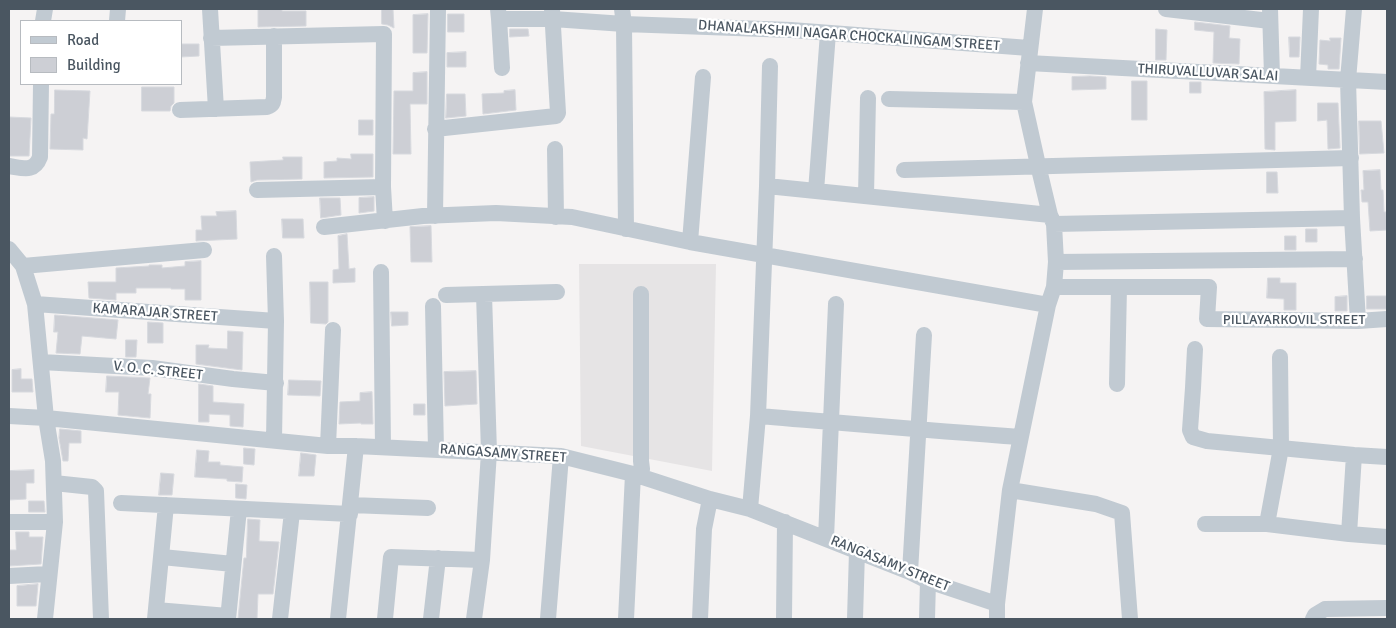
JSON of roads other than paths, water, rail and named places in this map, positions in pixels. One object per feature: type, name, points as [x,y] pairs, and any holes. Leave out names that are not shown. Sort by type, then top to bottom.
[{"type":"street","points":[[210,9],[216,109]]},
{"type":"street","points":[[435,216],[438,9]]},
{"type":"street","points":[[997,612],[1010,490],[1048,305],[1054,287],[1056,262],[1052,219],[1024,102],[1035,9]]},
{"type":"street","points":[[1166,9],[1270,15],[1272,76]]},
{"type":"street","points":[[1308,78],[1311,9]]},
{"type":"street","points":[[1354,9],[1348,80],[1352,218],[1358,322]]},
{"type":"street","points":[[499,14],[502,68]]},
{"type":"street","name":"DHANALAKSHMI NAGAR CHOCKALINGAM STREET","points":[[499,14],[623,16],[791,30],[1029,56]]},
{"type":"street","points":[[435,129],[556,116],[558,113],[553,14]]},
{"type":"street","points":[[623,16],[626,228]]},
{"type":"street","points":[[211,38],[384,34],[383,187],[385,221]]},
{"type":"street","points":[[816,191],[828,34]]},
{"type":"street","points":[[180,110],[271,106],[273,103],[274,36]]},
{"type":"street","name":"THIRUVALLUVAR SALAI","points":[[1029,56],[1272,76],[1387,82]]},
{"type":"street","points":[[750,508],[758,416],[770,66]]},
{"type":"street","points":[[690,242],[703,77]]},
{"type":"street","points":[[9,166],[31,168],[35,166],[40,156],[41,85]]},
{"type":"street","points":[[866,196],[868,98]]},
{"type":"street","points":[[889,99],[1024,102]]},
{"type":"street","points":[[555,149],[556,217]]},
{"type":"street","points":[[904,170],[1351,158]]},
{"type":"street","points":[[767,186],[1052,219],[1352,218]]},
{"type":"street","points":[[258,190],[383,187]]},
{"type":"street","points":[[324,227],[435,216],[496,213],[572,217],[690,242],[1048,305]]},
{"type":"street","points":[[9,249],[23,266],[34,304],[46,418],[53,461],[55,522],[48,574],[45,619]]},
{"type":"street","points":[[23,266],[204,250]]},
{"type":"street","points":[[274,256],[276,321],[274,440]]},
{"type":"street","points":[[1056,262],[1354,258]]},
{"type":"street","points":[[380,272],[383,447]]},
{"type":"street","name":"PILLAYARKOVIL STREET","points":[[1054,287],[1209,287],[1207,319],[1358,322],[1387,319]]},
{"type":"street","points":[[1117,384],[1119,287]]},
{"type":"street","points":[[446,295],[557,292]]},
{"type":"street","points":[[474,619],[482,560],[489,452],[484,294]]},
{"type":"street","points":[[626,619],[636,475],[642,469],[641,294]]},
{"type":"street","name":"KAMARAJAR STREET","points":[[34,304],[276,321]]},
{"type":"street","points":[[826,538],[836,304]]},
{"type":"street","points":[[433,306],[436,450]]},
{"type":"street","points":[[328,446],[333,330]]},
{"type":"street","points":[[910,572],[924,335]]},
{"type":"street","points":[[1195,349],[1190,430],[1191,434],[1198,439],[1387,458]]},
{"type":"street","points":[[1267,524],[1281,448],[1280,358]]},
{"type":"street","name":"V. O. C. STREET","points":[[41,362],[152,368],[276,383]]},
{"type":"street","name":"RANGASAMY STREET","points":[[9,416],[328,446],[561,456],[636,475],[710,498],[750,508],[910,572],[997,612]]},
{"type":"street","points":[[758,416],[1020,437]]},
{"type":"street","points":[[338,619],[356,446]]},
{"type":"street","points":[[548,619],[561,456]]},
{"type":"street","points":[[1349,534],[1354,456]]},
{"type":"street","points":[[54,484],[91,487],[96,491],[101,619]]},
{"type":"street","points":[[1010,490],[1096,504],[1122,513],[1130,619]]},
{"type":"street","points":[[700,619],[704,529],[710,498]]},
{"type":"street","points":[[121,503],[292,512],[428,508]]},
{"type":"street","points":[[166,505],[156,615],[228,618],[239,509]]},
{"type":"street","points":[[280,619],[292,512]]},
{"type":"street","points":[[9,522],[55,522]]},
{"type":"street","points":[[784,619],[785,522]]},
{"type":"street","points":[[1205,524],[1267,524],[1349,534],[1387,536]]},
{"type":"street","points":[[856,619],[857,551]]},
{"type":"street","points":[[162,557],[233,564]]},
{"type":"street","points":[[385,619],[391,557],[482,560]]},
{"type":"street","points":[[431,619],[438,558]]},
{"type":"street","points":[[9,576],[48,574]]},
{"type":"street","points":[[927,619],[928,581]]},
{"type":"street","points":[[1313,619],[1315,614],[1325,609],[1387,608]]}]
